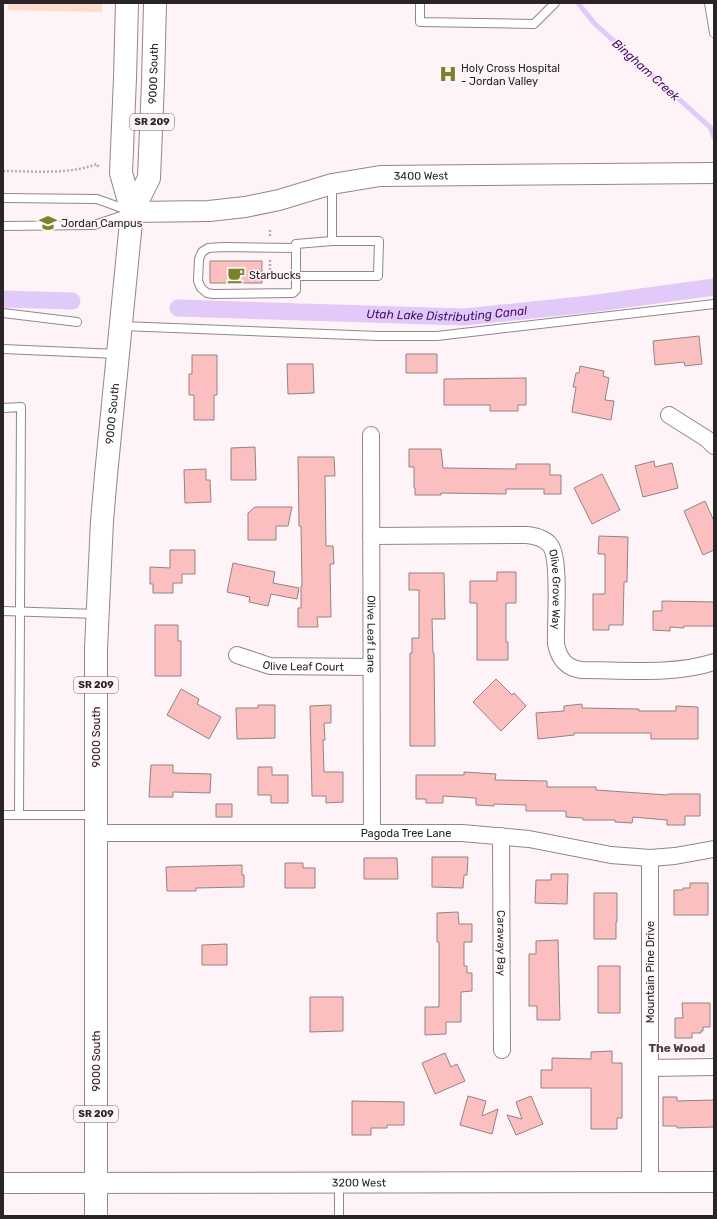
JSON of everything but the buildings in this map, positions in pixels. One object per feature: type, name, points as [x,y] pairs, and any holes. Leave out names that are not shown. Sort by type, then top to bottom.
[{"type":"main road","name":"9000 South","points":[[127,3],[121,173],[132,212]]},
{"type":"main road","name":"9000 South","points":[[96,1216],[96,685],[102,521],[132,212],[149,178],[153,82],[154,3]]},
{"type":"street","name":"3400 West","points":[[132,212],[179,212],[232,209],[279,200],[332,184],[364,178],[396,176],[714,174]]},
{"type":"street","points":[[669,415],[707,439],[714,446]]},
{"type":"street","name":"Olive Leaf Lane","points":[[371,435],[372,833]]},
{"type":"street","name":"Olive Grove Way","points":[[371,536],[528,535],[539,538],[549,543],[555,558],[556,644],[559,655],[562,661],[566,664],[582,670],[672,670],[714,662]]},
{"type":"street","name":"Olive Leaf Court","points":[[237,655],[270,666],[371,667]]},
{"type":"street","name":"Pagoda Tree Lane","points":[[96,824],[372,833],[444,832],[529,839],[612,855],[650,858],[675,856],[714,849]]},
{"type":"street","name":"Caraway Bay","points":[[501,836],[502,1050]]},
{"type":"street","name":"Mountain Pine Drive","points":[[650,858],[650,1181]]},
{"type":"street","points":[[650,1068],[714,1068]]},
{"type":"street","name":"3200 West","points":[[3,1183],[714,1182]]},
{"type":"lane","points":[[420,3],[420,22],[534,24],[555,3]]},
{"type":"lane","points":[[709,3],[713,28]]},
{"type":"lane","points":[[332,184],[332,241]]},
{"type":"lane","points":[[3,198],[97,199],[132,212]]},
{"type":"lane","points":[[3,226],[94,225],[132,212]]},
{"type":"lane","points":[[296,248],[208,248],[202,252],[199,259],[198,281],[201,288],[207,293],[213,294],[293,293],[296,290],[296,276],[296,248],[296,244],[332,241],[379,241],[378,276],[296,276]]},
{"type":"lane","points":[[121,326],[379,336],[437,336],[714,304]]},
{"type":"lane","points":[[3,313],[77,322]]},
{"type":"lane","points":[[3,349],[118,354]]},
{"type":"lane","points":[[3,408],[21,407],[19,815]]},
{"type":"lane","points":[[3,611],[98,614]]},
{"type":"lane","points":[[3,815],[33,815],[96,824]]},
{"type":"lane","points":[[339,1182],[340,1216]]},
{"type":"path","points":[[3,171],[70,171],[84,169],[97,164],[99,168]]},
{"type":"path","points":[[262,278],[270,278],[270,256]]},
{"type":"shaded area","points":[[8,3],[102,3],[102,12],[8,10]]},
{"type":"waterway","name":"Bingham Creek","points":[[578,3],[595,24],[710,127],[714,137]]},
{"type":"waterway","name":"Utah Lake Distributing Canal","points":[[178,308],[464,317],[590,304],[714,287]]},
{"type":"waterway","name":"Utah Lake Distributing Canal","points":[[3,299],[72,301]]},
{"type":"place","name":"Holy Cross Hospital - Jordan Valley","points":[[448,74]]},
{"type":"place","name":"Jordan Campus","points":[[48,223]]},
{"type":"place","name":"Starbucks","points":[[236,275]]},
{"type":"district","name":"The Wood","points":[[677,1048]]}]
